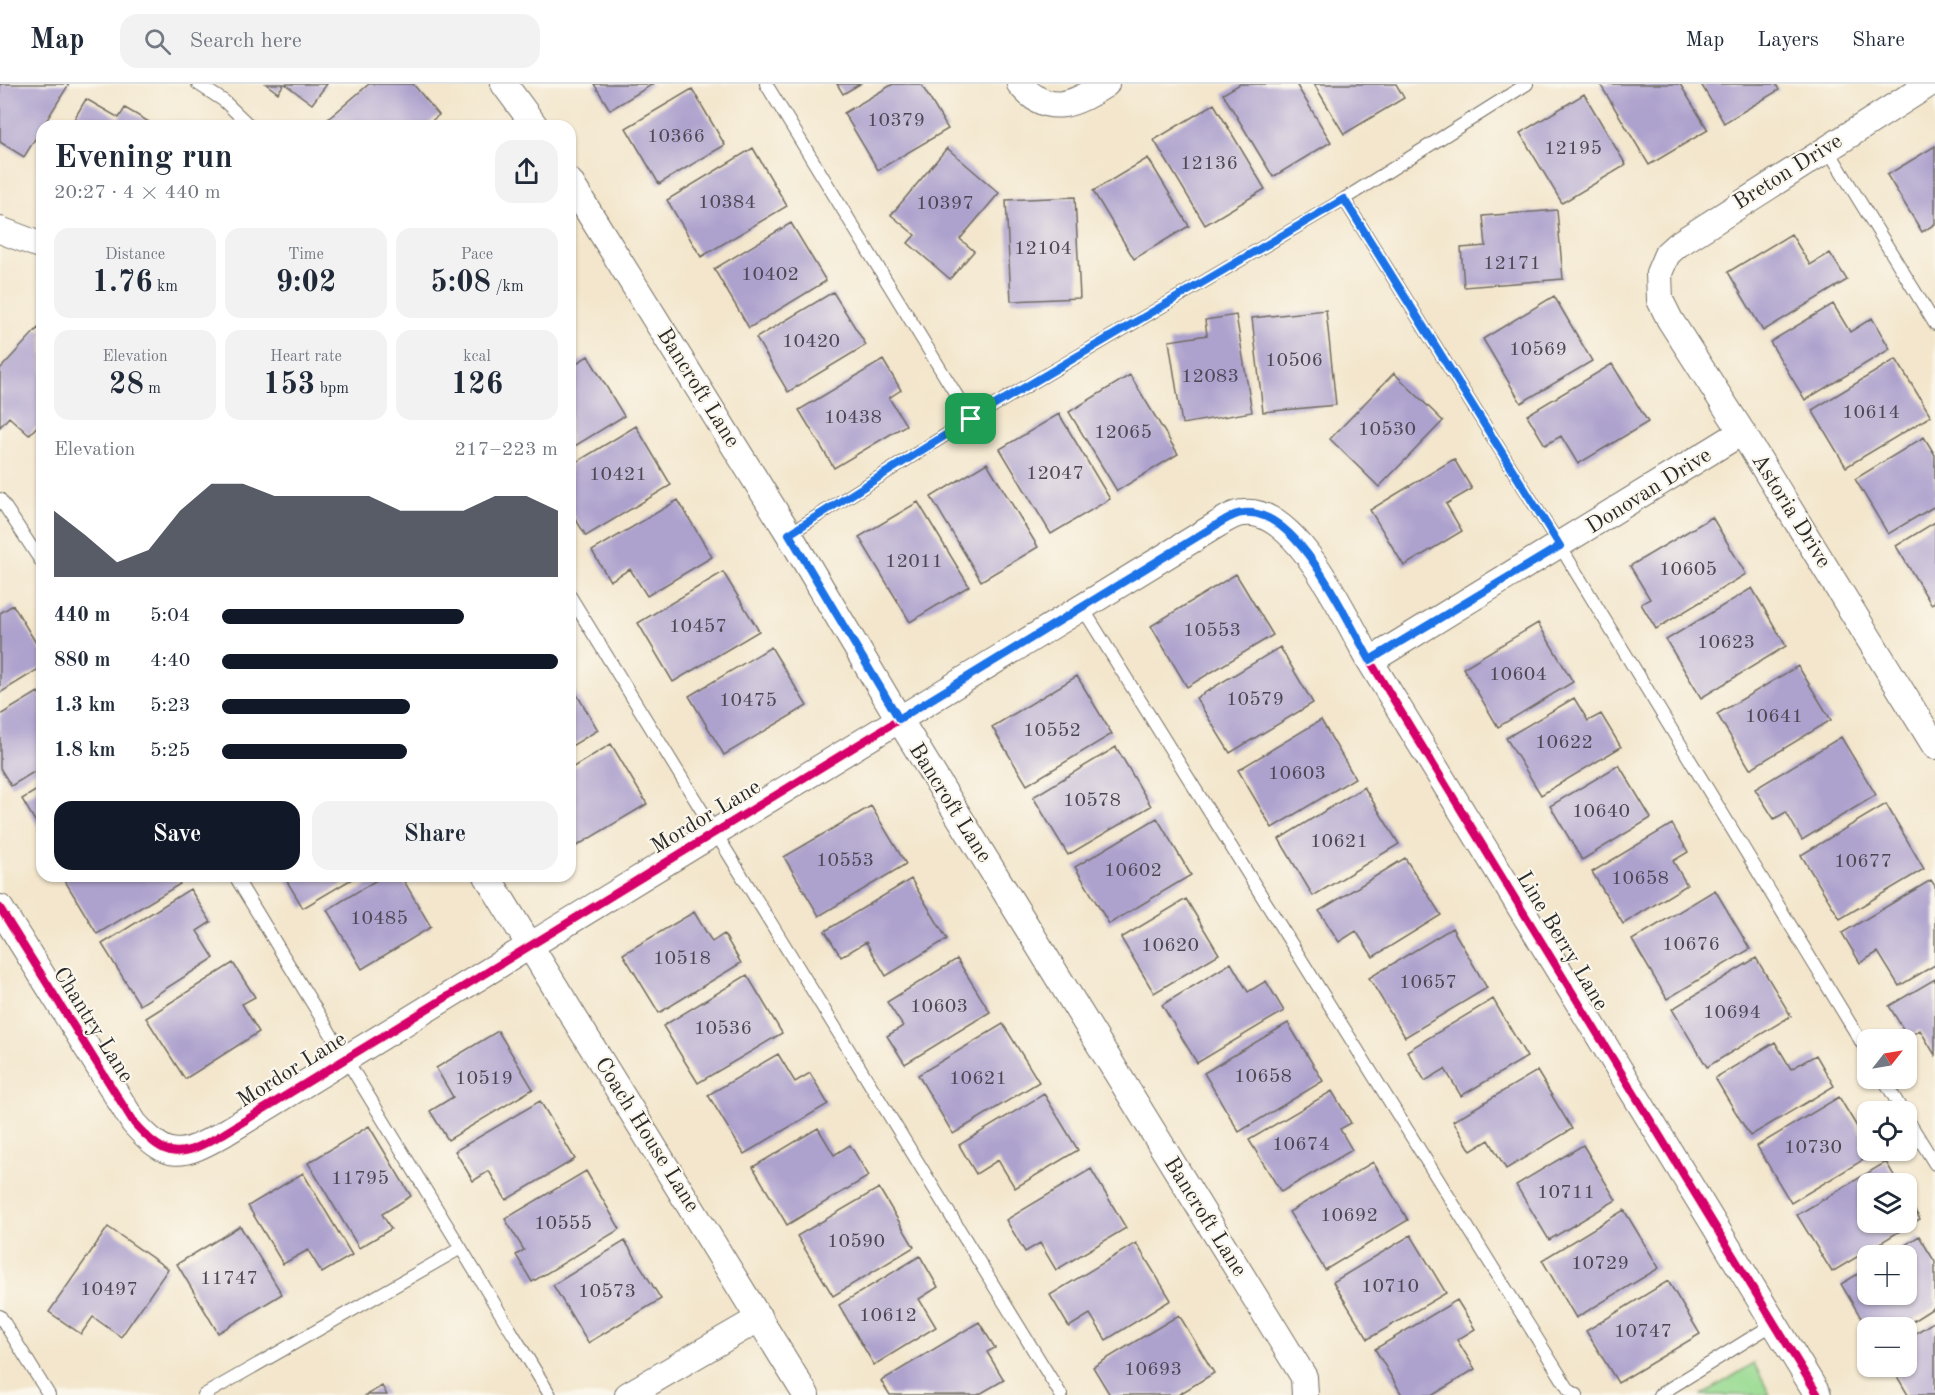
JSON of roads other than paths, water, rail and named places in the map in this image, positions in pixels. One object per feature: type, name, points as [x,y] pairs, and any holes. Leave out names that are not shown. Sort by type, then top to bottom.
[{"type":"street","points":[[504,84],[530,120]]},
{"type":"street","points":[[1020,84],[1030,95],[1048,104],[1060,106],[1074,102],[1106,84]]},
{"type":"street","name":"Breton Drive","points":[[1659,273],[1667,254],[1677,245],[1929,84]]},
{"type":"street","name":"Bancroft Lane","points":[[576,192],[789,534],[899,719],[1304,1377],[1305,1395]]},
{"type":"street","points":[[0,230],[36,244]]},
{"type":"street","name":"Astoria Drive","points":[[1659,273],[1660,300],[1670,320],[1742,432],[1935,746]]},
{"type":"street","name":"Donovan Drive","points":[[1370,660],[1560,546],[1742,432]]},
{"type":"street","name":"Mordor Lane","points":[[167,1152],[185,1153],[203,1145],[1230,517],[1244,513],[1265,516]]},
{"type":"street","name":"Line Berry Lane","points":[[1265,516],[1303,546],[1370,660],[1818,1395]]},
{"type":"street","name":"Coach House Lane","points":[[492,882],[807,1395]]},
{"type":"street","name":"Chantry Lane","points":[[0,908],[121,1104],[149,1140],[167,1152]]},
{"type":"street","points":[[628,1395],[759,1318]]},
{"type":"lane","points":[[198,84],[224,101],[244,120]]},
{"type":"lane","points":[[766,84],[971,419]]},
{"type":"lane","points":[[789,534],[971,419],[1344,199],[1527,84]]},
{"type":"lane","points":[[1827,148],[1935,324]]},
{"type":"lane","points":[[1344,199],[1560,546],[1857,1035]]},
{"type":"lane","points":[[0,499],[36,554]]},
{"type":"lane","points":[[576,606],[1061,1395]]},
{"type":"lane","points":[[1083,607],[1569,1390],[1577,1395]]},
{"type":"lane","points":[[239,882],[550,1395]]},
{"type":"lane","points":[[1917,1135],[1935,1164]]},
{"type":"lane","points":[[204,1395],[461,1248]]},
{"type":"lane","points":[[0,1316],[49,1395]]},
{"type":"lane","points":[[1659,1395],[1775,1323]]}]
